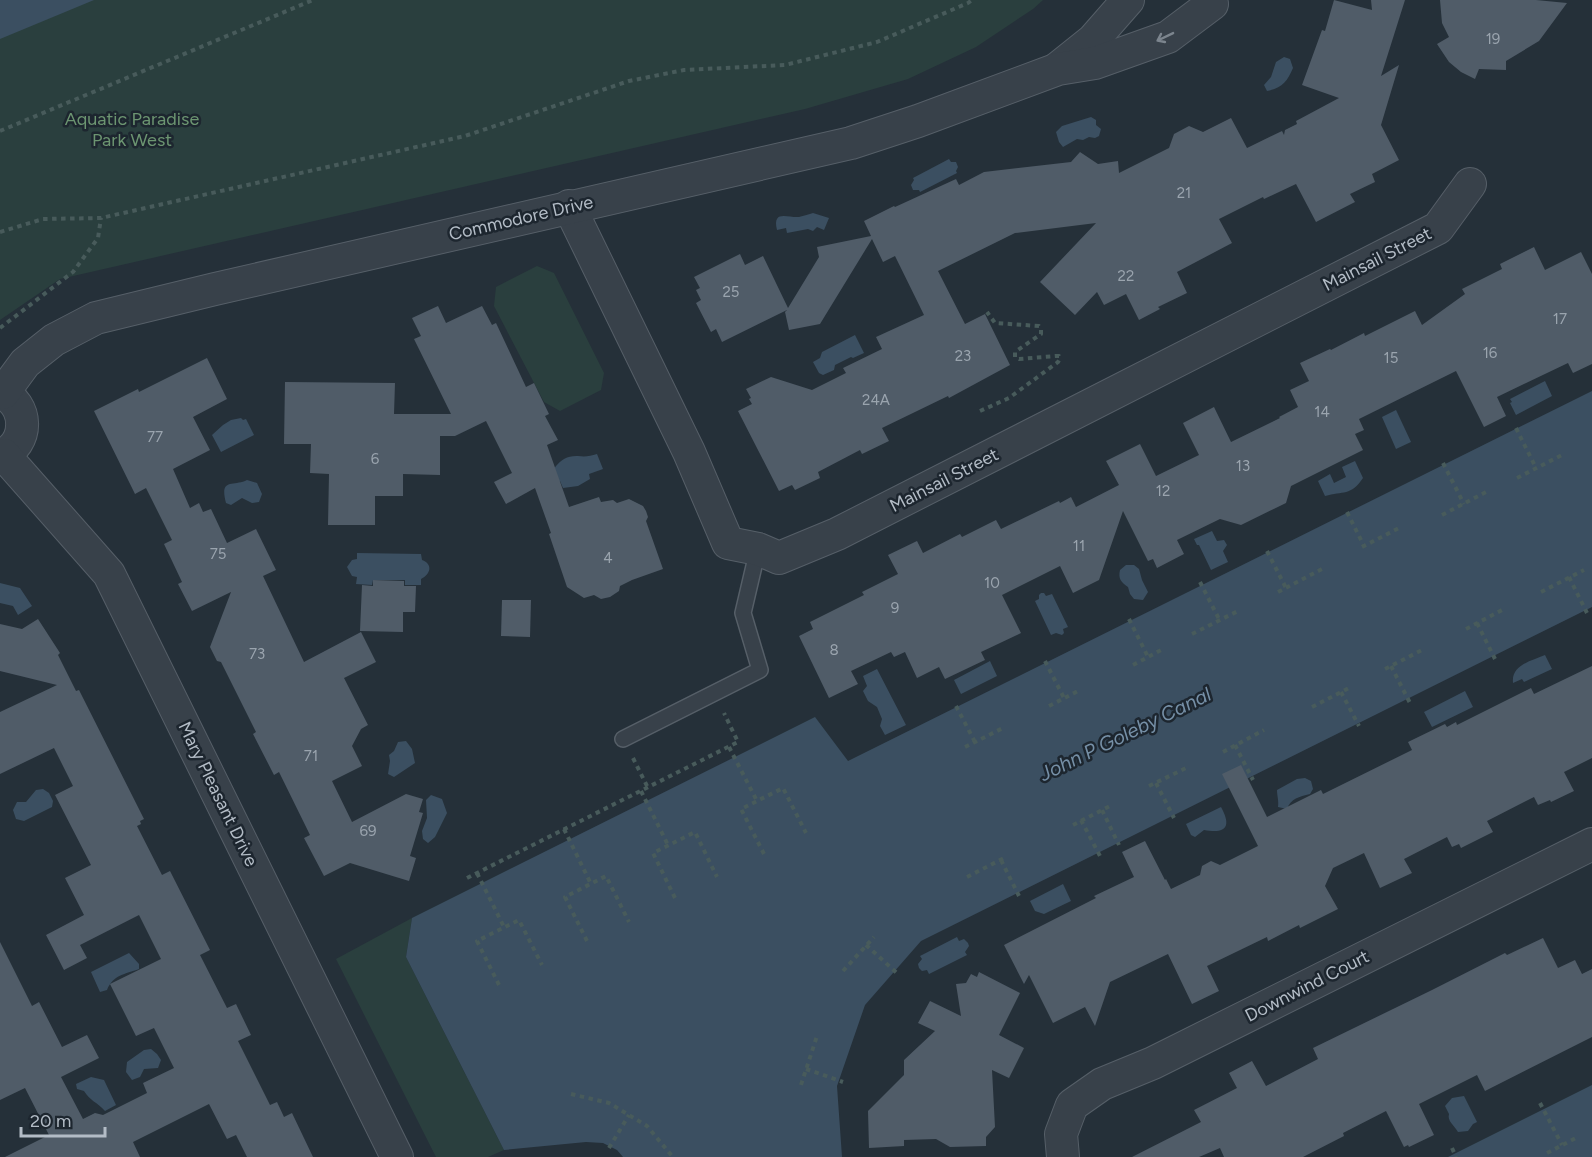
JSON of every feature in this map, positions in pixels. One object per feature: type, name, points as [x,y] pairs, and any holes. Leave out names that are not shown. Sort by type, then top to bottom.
[{"type":"street","name":"Commodore Drive","points":[[1058,69],[1093,40],[1128,0]]},
{"type":"street","points":[[1177,0],[1197,5],[1217,2]]},
{"type":"street","name":"Commodore Drive","points":[[2,392],[25,363],[54,340],[96,318],[569,206],[851,143],[918,121],[1058,69],[1095,63],[1168,37],[1217,2]]},
{"type":"street","name":"Mainsail Street","points":[[569,206],[689,452],[728,543],[758,549],[779,558],[837,534],[1438,228],[1470,184]]},
{"type":"street","points":[[2,392],[19,408],[22,418],[19,439],[2,455]]},
{"type":"street","name":"Mary Pleasant Drive","points":[[2,455],[109,574],[397,1157]]},
{"type":"street","name":"Downwind Court","points":[[1063,1157],[1060,1134],[1072,1105],[1102,1084],[1153,1064],[1592,844]]},
{"type":"lane","points":[[623,739],[760,670],[743,613],[758,549]]},
{"type":"path","points":[[0,131],[313,0]]},
{"type":"path","points":[[0,232],[43,219],[101,218],[465,136],[628,81],[684,70],[784,65],[877,42],[972,0]]},
{"type":"path","points":[[0,328],[73,272],[98,238],[101,218]]},
{"type":"path","points":[[980,411],[1009,398],[1058,362],[1060,358],[1059,356],[1019,359],[1015,357],[1015,352],[1041,334],[1041,329],[1039,326],[995,323],[987,312]]},
{"type":"path","points":[[1516,428],[1536,468]]},
{"type":"path","points":[[1517,478],[1562,455]]},
{"type":"path","points":[[1443,463],[1464,504]]},
{"type":"path","points":[[1442,515],[1486,492]]},
{"type":"path","points":[[1347,512],[1363,547],[1399,528]]},
{"type":"path","points":[[1267,551],[1286,588]]},
{"type":"path","points":[[1278,592],[1322,569]]},
{"type":"path","points":[[1541,592],[1584,570]]},
{"type":"path","points":[[1569,577],[1587,613]]},
{"type":"path","points":[[1200,582],[1220,621]]},
{"type":"path","points":[[1466,628],[1504,609]]},
{"type":"path","points":[[1192,634],[1238,611]]},
{"type":"path","points":[[1129,619],[1148,657]]},
{"type":"path","points":[[1477,623],[1495,659]]},
{"type":"path","points":[[1133,665],[1163,649]]},
{"type":"path","points":[[1385,669],[1422,650]]},
{"type":"path","points":[[1045,661],[1064,698]]},
{"type":"path","points":[[1391,666],[1410,703]]},
{"type":"path","points":[[1312,707],[1351,687]]},
{"type":"path","points":[[1049,706],[1080,690]]},
{"type":"path","points":[[1341,692],[1359,726]]},
{"type":"path","points":[[467,878],[738,742],[714,694]]},
{"type":"path","points":[[956,706],[975,742]]},
{"type":"path","points":[[965,747],[1003,728]]},
{"type":"path","points":[[1223,752],[1263,730]]},
{"type":"path","points":[[623,739],[648,788]]},
{"type":"path","points":[[1234,745],[1253,780]]},
{"type":"path","points":[[729,747],[757,801]]},
{"type":"path","points":[[1149,786],[1186,768]]},
{"type":"path","points":[[1156,783],[1174,818]]},
{"type":"path","points":[[764,854],[741,809],[783,788],[806,833]]},
{"type":"path","points":[[641,791],[668,845]]},
{"type":"path","points":[[1073,825],[1110,806]]},
{"type":"path","points":[[1102,810],[1119,845]]},
{"type":"path","points":[[1081,820],[1100,856]]},
{"type":"path","points":[[564,829],[591,884]]},
{"type":"path","points":[[675,898],[653,853],[668,845],[695,832],[717,877]]},
{"type":"path","points":[[967,877],[1002,859],[1019,896]]},
{"type":"path","points":[[477,873],[504,927]]},
{"type":"path","points":[[587,941],[565,897],[606,876],[629,922]]},
{"type":"path","points":[[499,985],[477,941],[519,920],[542,965]]},
{"type":"path","points":[[843,971],[873,937]]},
{"type":"path","points":[[866,945],[898,974]]},
{"type":"path","points":[[801,1084],[817,1036]]},
{"type":"path","points":[[806,1069],[843,1082]]},
{"type":"path","points":[[571,1094],[609,1102],[647,1125],[672,1156]]},
{"type":"path","points":[[1540,1103],[1562,1145]]},
{"type":"path","points":[[609,1148],[629,1115]]},
{"type":"path","points":[[1547,1152],[1576,1138]]},
{"type":"path","points":[[1452,1148],[1456,1157]]},
{"type":"green space","name":"Aquatic Paradise Park West","points":[[0,0],[1043,0],[976,47],[908,79],[805,109],[60,279],[0,320]]},
{"type":"green space","points":[[537,266],[554,273],[604,373],[601,390],[560,411],[544,402],[494,306],[496,287]]},
{"type":"green space","points":[[412,918],[406,957],[504,1150],[488,1157],[436,1157],[336,959]]},
{"type":"water","points":[[0,0],[94,0],[0,39]]},
{"type":"water","points":[[1284,57],[1290,59],[1293,68],[1291,73],[1280,86],[1267,91],[1264,85],[1271,77],[1276,62]]},
{"type":"water","points":[[1091,117],[1096,120],[1096,125],[1101,129],[1099,136],[1083,140],[1077,139],[1063,147],[1056,132],[1062,126]]},
{"type":"water","points":[[949,159],[951,162],[956,162],[957,173],[920,192],[913,190],[911,185],[913,178]]},
{"type":"water","points":[[813,213],[829,218],[824,230],[817,227],[813,231],[808,229],[787,233],[786,228],[777,230],[776,223],[779,217],[799,217]]},
{"type":"water","points":[[855,335],[864,353],[835,365],[834,370],[823,375],[819,373],[813,362],[820,358],[822,352]]},
{"type":"water","points":[[1545,381],[1552,396],[1516,415],[1510,399]]},
{"type":"water","name":"John P Goleby Canal","points":[[1592,391],[1592,607],[921,941],[865,1005],[837,1086],[842,1157],[623,1157],[617,1150],[603,1143],[586,1142],[504,1150],[406,957],[412,918],[815,717],[848,761]]},
{"type":"water","points":[[1396,410],[1411,442],[1396,449],[1382,417]]},
{"type":"water","points":[[246,419],[254,435],[221,452],[212,435],[231,420]]},
{"type":"water","points":[[597,454],[603,469],[589,474],[590,479],[578,486],[563,488],[560,481],[544,487],[565,458]]},
{"type":"water","points":[[1355,461],[1363,478],[1359,484],[1346,492],[1325,496],[1318,481],[1330,474],[1334,483],[1346,477],[1342,467]]},
{"type":"water","points":[[247,480],[257,483],[262,494],[259,502],[252,503],[242,498],[231,505],[226,503],[224,489],[226,486]]},
{"type":"water","points":[[1212,531],[1217,541],[1224,540],[1227,545],[1223,551],[1228,562],[1211,570],[1194,539]]},
{"type":"water","points":[[357,553],[421,554],[422,560],[428,564],[429,569],[421,579],[421,585],[405,585],[405,580],[373,580],[372,585],[356,584],[357,577],[352,576],[347,567],[352,560],[357,559]]},
{"type":"water","points":[[1126,565],[1134,565],[1139,569],[1148,592],[1143,600],[1134,599],[1119,576],[1120,570]]},
{"type":"water","points":[[0,583],[20,588],[32,606],[18,615],[13,606],[0,603]]},
{"type":"water","points":[[1041,593],[1046,596],[1052,594],[1068,627],[1063,629],[1062,635],[1056,633],[1051,635],[1035,601],[1039,599]]},
{"type":"water","points":[[1545,655],[1552,669],[1524,682],[1522,679],[1513,683],[1515,672],[1519,668]]},
{"type":"water","points":[[990,661],[997,676],[961,694],[954,680]]},
{"type":"water","points":[[877,669],[906,725],[885,735],[880,726],[882,719],[877,707],[868,701],[863,691],[867,686],[863,676]]},
{"type":"water","points":[[1465,691],[1473,707],[1432,727],[1424,712]]},
{"type":"water","points":[[406,741],[412,749],[415,763],[394,777],[388,774],[389,755],[394,751],[398,742]]},
{"type":"water","points":[[1305,778],[1311,781],[1313,789],[1310,794],[1293,800],[1287,809],[1278,807],[1277,790],[1297,779]]},
{"type":"water","points":[[43,789],[49,793],[53,801],[52,807],[24,821],[16,819],[13,810],[17,802],[26,802],[36,790]]},
{"type":"water","points":[[431,795],[442,799],[447,813],[435,837],[428,843],[423,839],[422,831],[427,818],[426,800]]},
{"type":"water","points":[[1221,807],[1226,820],[1225,828],[1217,831],[1204,830],[1195,837],[1191,835],[1186,824]]},
{"type":"water","points":[[1063,884],[1071,901],[1044,914],[1035,911],[1030,901]]},
{"type":"water","points":[[957,937],[959,941],[964,939],[968,943],[969,946],[965,952],[967,955],[929,974],[927,970],[922,971],[919,968],[918,964],[922,959],[920,956]]},
{"type":"water","points":[[129,953],[139,964],[139,969],[120,976],[107,990],[100,992],[91,972]]},
{"type":"water","points":[[151,1049],[161,1060],[158,1068],[144,1069],[140,1077],[132,1080],[126,1072],[127,1062],[144,1050]]},
{"type":"water","points":[[91,1077],[104,1080],[116,1105],[105,1111],[84,1091],[77,1089],[76,1084]]},
{"type":"water","points":[[1592,1085],[1592,1157],[1448,1157]]},
{"type":"water","points":[[1464,1096],[1477,1122],[1468,1131],[1458,1132],[1450,1121],[1445,1106],[1452,1098]]},
{"type":"building","points":[[1334,0],[1372,10],[1371,0],[1405,0],[1381,76],[1399,65],[1381,125],[1399,160],[1372,174],[1375,182],[1350,194],[1355,202],[1316,222],[1296,184],[1264,199],[1263,197],[1219,219],[1232,243],[1177,272],[1187,293],[1158,307],[1160,309],[1139,320],[1126,294],[1104,305],[1097,292],[1075,315],[1040,282],[1096,223],[1015,233],[938,271],[965,324],[985,314],[1010,365],[949,398],[948,396],[882,428],[889,441],[862,454],[860,450],[818,472],[820,478],[795,490],[792,485],[779,491],[738,411],[752,404],[746,389],[771,377],[812,390],[846,373],[843,368],[882,349],[876,337],[924,315],[895,256],[883,262],[872,239],[820,324],[789,330],[785,312],[787,310],[722,342],[716,329],[711,332],[696,303],[701,300],[696,290],[700,288],[694,277],[740,254],[745,265],[763,256],[788,308],[819,257],[817,247],[871,236],[864,221],[956,179],[959,185],[984,172],[1071,162],[1080,152],[1098,164],[1118,161],[1119,173],[1169,148],[1174,134],[1189,126],[1203,132],[1231,118],[1247,148],[1282,131],[1284,135],[1285,130],[1297,124],[1296,121],[1339,98],[1302,85],[1322,30],[1325,31]]},
{"type":"building","points":[[1440,0],[1536,0],[1567,3],[1539,41],[1506,61],[1506,70],[1479,69],[1475,79],[1461,72],[1449,62],[1437,44],[1449,37],[1442,23]]},
{"type":"building","points":[[1534,247],[1545,270],[1581,252],[1592,274],[1592,364],[1573,373],[1568,363],[1497,397],[1506,416],[1484,427],[1456,371],[1359,419],[1364,430],[1355,434],[1363,450],[1291,486],[1286,503],[1241,525],[1220,519],[1177,540],[1184,554],[1157,568],[1153,559],[1148,561],[1123,511],[1099,580],[1073,593],[1060,566],[1002,595],[1021,633],[981,652],[985,660],[945,679],[939,667],[917,678],[905,652],[894,657],[891,652],[851,671],[858,684],[829,698],[799,636],[813,629],[810,622],[864,595],[862,592],[898,574],[888,555],[917,541],[923,553],[960,534],[962,537],[996,520],[1001,529],[1071,497],[1076,507],[1119,485],[1106,461],[1140,444],[1156,476],[1199,455],[1183,423],[1214,407],[1231,442],[1298,407],[1290,390],[1309,381],[1300,363],[1364,333],[1365,336],[1415,311],[1422,325],[1465,294],[1462,289],[1502,269],[1500,264]]},
{"type":"building","points":[[438,306],[446,323],[482,306],[492,325],[496,323],[526,387],[534,383],[549,414],[545,416],[558,440],[547,445],[569,507],[599,497],[601,502],[613,500],[617,503],[629,499],[643,506],[663,569],[632,580],[620,586],[619,591],[610,597],[601,599],[594,595],[584,598],[567,587],[535,488],[506,504],[494,482],[512,473],[486,421],[455,436],[440,436],[440,475],[403,474],[403,496],[375,496],[375,525],[328,525],[329,474],[310,473],[311,444],[284,444],[285,382],[395,383],[394,414],[451,414],[414,339],[421,336],[412,318]]},
{"type":"building","points":[[207,358],[227,399],[193,417],[210,450],[173,469],[190,508],[199,503],[203,512],[211,509],[227,543],[256,529],[276,570],[263,576],[304,662],[361,632],[376,662],[344,678],[368,725],[361,729],[352,746],[362,766],[332,781],[352,822],[406,794],[423,799],[419,812],[423,813],[410,856],[416,858],[409,881],[350,863],[324,876],[304,838],[310,835],[279,772],[274,775],[253,734],[256,732],[221,662],[217,661],[210,647],[231,592],[192,611],[178,584],[182,582],[164,544],[172,540],[146,488],[135,494],[94,411],[138,389],[139,392]]},
{"type":"building","points":[[373,580],[404,581],[404,586],[416,586],[415,612],[403,612],[403,632],[360,631],[362,585],[373,586]]},
{"type":"building","points":[[502,600],[531,600],[530,637],[501,636]]},
{"type":"building","points":[[38,619],[60,653],[58,655],[76,691],[79,690],[144,819],[137,826],[162,875],[170,871],[210,950],[200,955],[227,1008],[236,1004],[251,1035],[238,1041],[270,1105],[277,1102],[284,1117],[292,1113],[313,1157],[247,1157],[236,1135],[227,1139],[209,1104],[133,1142],[140,1157],[5,1157],[49,1135],[25,1088],[0,1100],[0,942],[32,1006],[39,1002],[62,1047],[87,1035],[99,1058],[61,1077],[83,1119],[95,1113],[103,1115],[147,1093],[143,1083],[174,1068],[154,1028],[136,1036],[110,984],[161,959],[139,915],[80,945],[87,958],[64,970],[46,935],[84,915],[65,878],[91,865],[55,795],[73,786],[54,748],[0,774],[0,712],[57,685],[0,671],[0,624],[22,629]]},
{"type":"building","points":[[1592,666],[1592,758],[1564,772],[1574,791],[1551,802],[1550,800],[1538,805],[1534,797],[1487,821],[1493,832],[1461,848],[1459,844],[1452,847],[1447,837],[1404,859],[1412,873],[1380,888],[1364,853],[1333,868],[1325,886],[1338,909],[1268,941],[1267,937],[1207,966],[1219,991],[1192,1004],[1168,954],[1110,982],[1095,1026],[1085,1007],[1053,1023],[1029,975],[1024,984],[1004,945],[1134,877],[1122,852],[1145,841],[1171,889],[1200,875],[1202,866],[1211,861],[1220,865],[1258,846],[1222,774],[1241,765],[1267,817],[1321,790],[1323,794],[1412,750],[1408,742],[1445,724],[1447,727],[1456,722],[1457,725],[1531,688],[1534,694]]},
{"type":"building","points":[[1543,938],[1558,968],[1575,960],[1582,974],[1592,969],[1592,1037],[1485,1091],[1477,1075],[1419,1104],[1434,1135],[1409,1147],[1408,1145],[1404,1147],[1386,1111],[1303,1157],[1224,1157],[1220,1148],[1199,1157],[1132,1157],[1201,1122],[1194,1110],[1237,1088],[1229,1073],[1252,1061],[1266,1086],[1318,1059],[1313,1048],[1505,953],[1507,955]]},
{"type":"building","points":[[979,972],[1020,993],[999,1035],[1024,1048],[1009,1078],[992,1070],[995,1127],[986,1137],[986,1146],[950,1147],[936,1139],[904,1140],[904,1146],[869,1148],[868,1111],[904,1075],[904,1060],[935,1031],[918,1023],[930,1001],[961,1016],[956,984],[966,983],[971,974],[977,977]]}]
